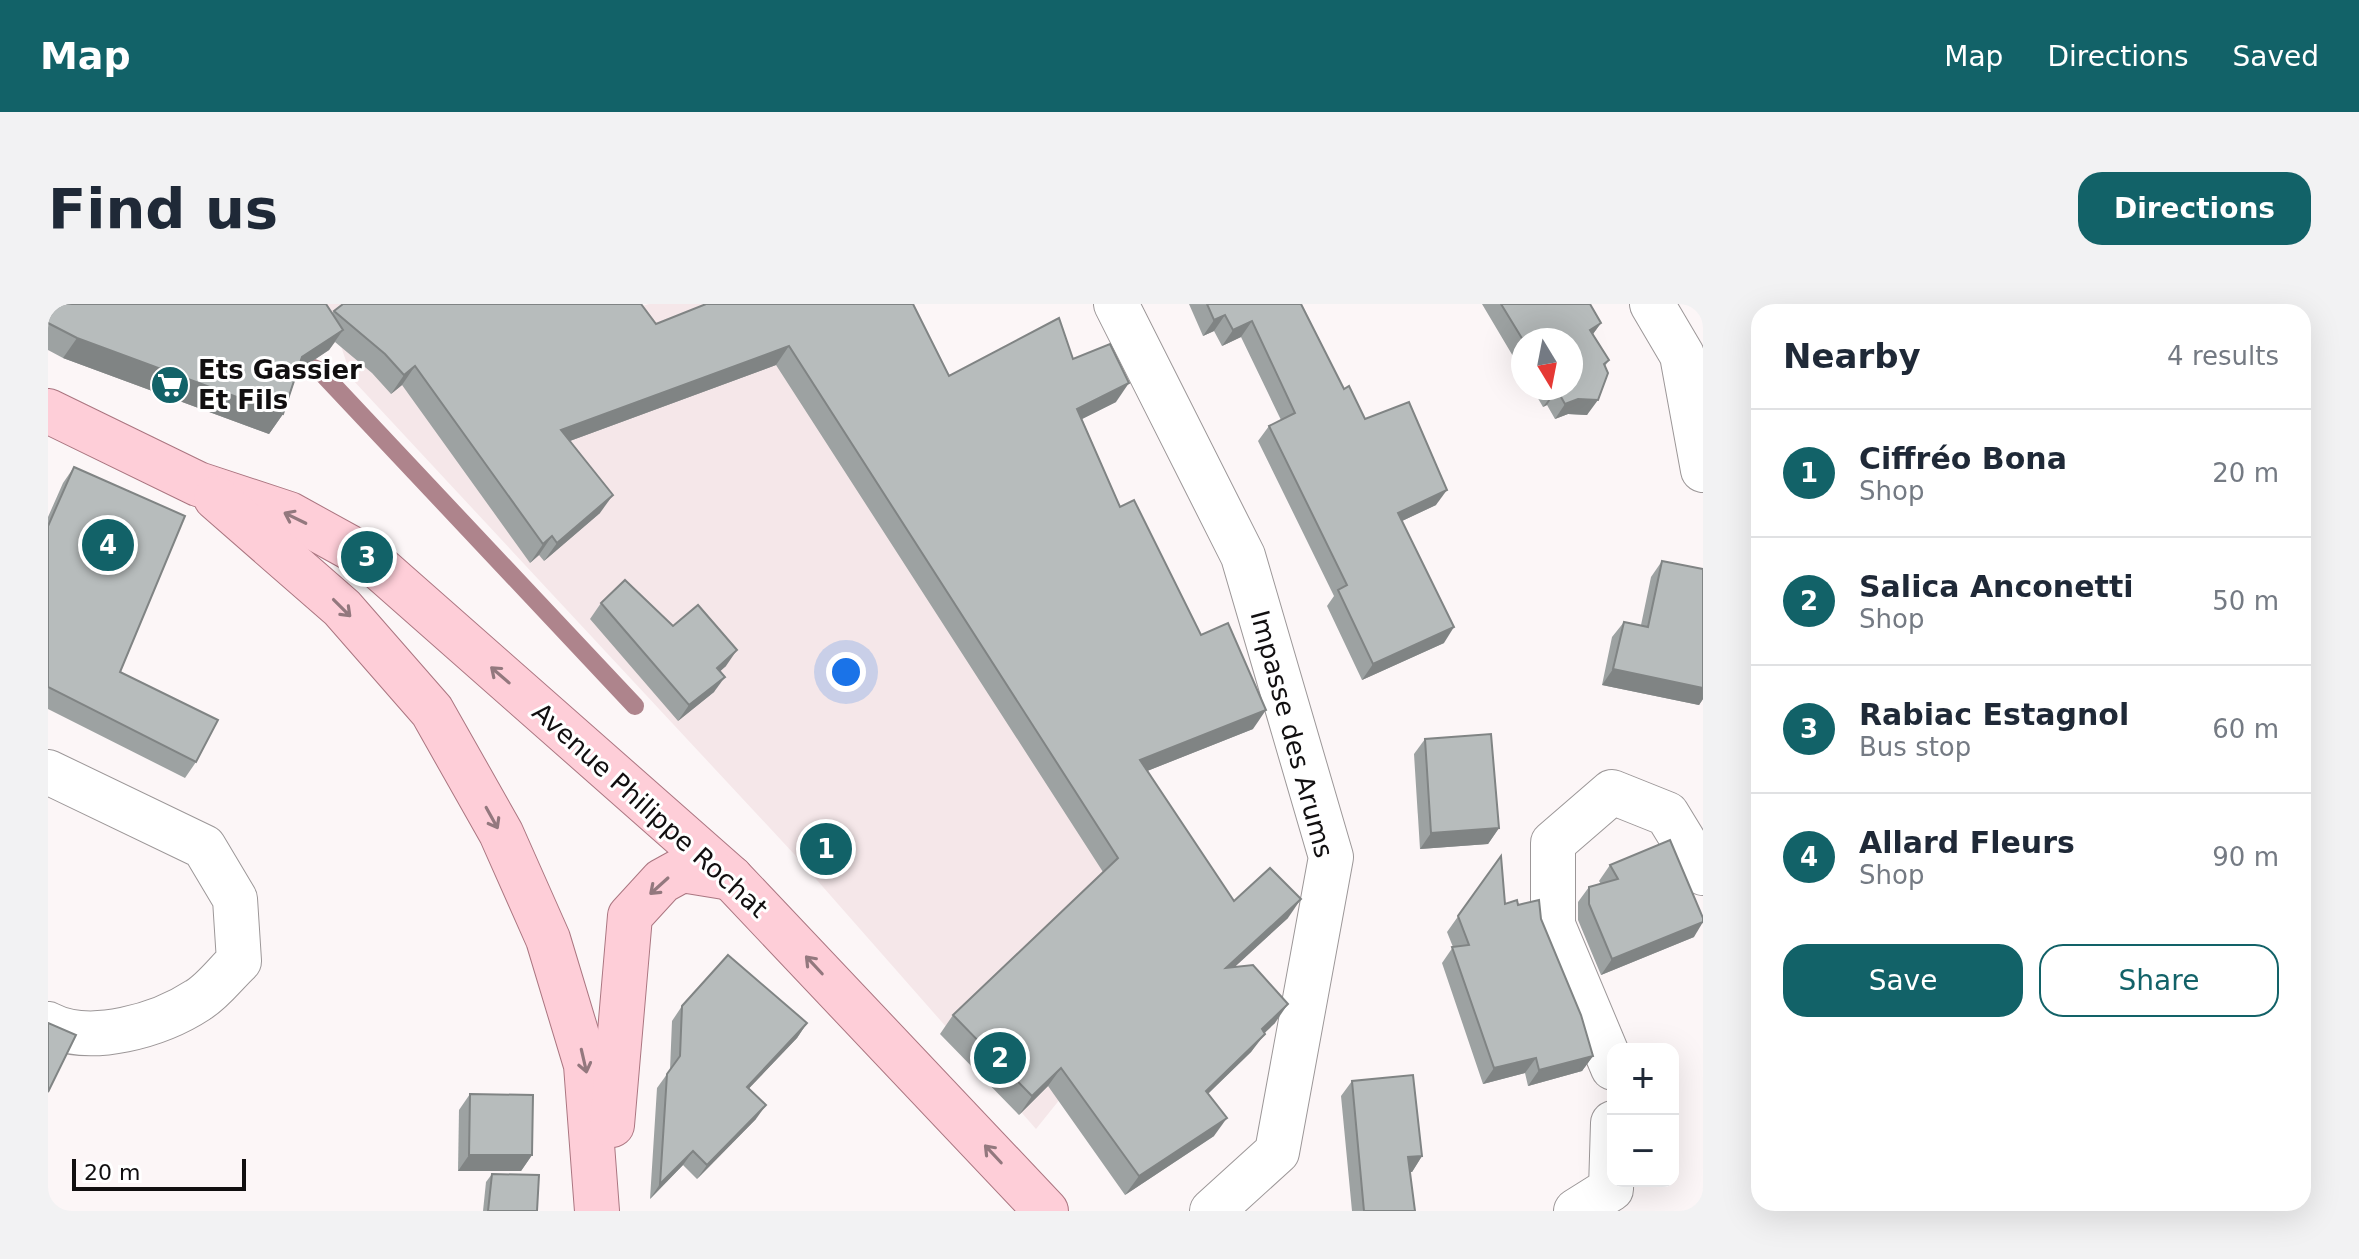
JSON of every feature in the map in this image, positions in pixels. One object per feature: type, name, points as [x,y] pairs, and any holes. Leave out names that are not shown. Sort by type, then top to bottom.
[{"type":"main road","name":"Avenue Philippe Rochat","points":[[48,411],[198,484],[289,514],[367,557],[731,878],[1046,1211]]},
{"type":"main road","name":"Avenue Philippe Rochat","points":[[198,484],[342,608],[432,711],[501,833],[548,939],[586,1065],[597,1211]]},
{"type":"main road","points":[[604,1211],[630,916],[662,881],[682,870],[731,878]]},
{"type":"street","name":"Impasse des Arums","points":[[1116,304],[1243,556],[1331,857],[1277,1152],[1212,1211]]},
{"type":"street","points":[[1652,304],[1682,355],[1703,470]]},
{"type":"street","points":[[48,772],[204,847],[235,899],[239,961],[199,1000],[149,1023],[98,1032],[58,1029],[48,1024]]},
{"type":"street","points":[[1607,1054],[1553,925],[1553,843],[1612,792],[1667,814],[1703,873]]},
{"type":"street","points":[[1576,1211],[1611,1187]]},
{"type":"shaded area","points":[[327,304],[636,304],[639,307],[649,304],[833,304],[1224,895],[1036,1129],[794,854],[352,379]]},
{"type":"building","points":[[48,304],[326,304],[343,330],[302,357],[283,414],[77,338],[48,323]]},
{"type":"building","points":[[343,304],[641,304],[656,324],[706,304],[913,304],[949,376],[1059,318],[1073,359],[1110,344],[1129,383],[1077,409],[1120,507],[1134,500],[1201,635],[1228,623],[1266,710],[1140,760],[1234,901],[1270,868],[1301,899],[1226,968],[1253,965],[1288,1004],[1262,1029],[1265,1034],[1206,1091],[1227,1118],[1139,1176],[1061,1068],[1032,1096],[953,1015],[1118,858],[789,346],[561,430],[613,495],[557,543],[552,536],[543,544],[415,366],[404,375],[385,354],[334,311]]},
{"type":"building","points":[[1207,304],[1301,304],[1344,389],[1349,386],[1365,419],[1409,402],[1447,490],[1398,513],[1454,627],[1373,664],[1338,590],[1347,585],[1269,426],[1295,413],[1252,321],[1233,330],[1225,315],[1214,320]]},
{"type":"building","points":[[1501,304],[1590,304],[1601,323],[1590,330],[1609,360],[1604,364],[1608,373],[1598,400],[1583,399],[1583,328],[1516,328]]},
{"type":"building","points":[[74,467],[185,516],[120,672],[218,720],[196,762],[48,687],[48,526]]},
{"type":"building","points":[[1662,561],[1703,569],[1703,688],[1613,669],[1624,622],[1648,627]]},
{"type":"building","points":[[625,580],[673,626],[698,605],[737,650],[717,668],[725,677],[689,705],[601,603]]},
{"type":"building","points":[[1491,734],[1499,828],[1431,833],[1425,739]]},
{"type":"building","points":[[1670,840],[1703,922],[1612,959],[1589,904],[1589,887],[1618,879],[1610,865]]},
{"type":"building","points":[[1501,856],[1505,904],[1517,900],[1518,905],[1539,900],[1541,919],[1581,1015],[1593,1056],[1539,1070],[1536,1058],[1494,1068],[1452,947],[1469,945],[1458,916]]},
{"type":"building","points":[[728,955],[807,1023],[747,1087],[766,1105],[707,1165],[693,1151],[660,1184],[667,1074],[680,1056],[682,1006]]},
{"type":"building","points":[[48,1023],[76,1035],[48,1092]]},
{"type":"building","points":[[1413,1075],[1422,1156],[1408,1157],[1415,1211],[1364,1211],[1352,1081]]},
{"type":"building","points":[[470,1094],[533,1095],[532,1155],[469,1155]]},
{"type":"building","points":[[492,1174],[539,1175],[537,1211],[488,1211]]},
{"type":"waterway","points":[[286,357],[319,370],[635,706]]},
{"type":"place","name":"Ets Gassier Et Fils","points":[[170,385]]},
{"type":"place","name":"Allard Fleurs","points":[[108,545]]},
{"type":"place","name":"Rabiac Estagnol","points":[[367,557]]},
{"type":"place","name":"Ciffréo Bona","points":[[826,849]]},
{"type":"place","name":"Salica Anconetti","points":[[1000,1058]]}]
